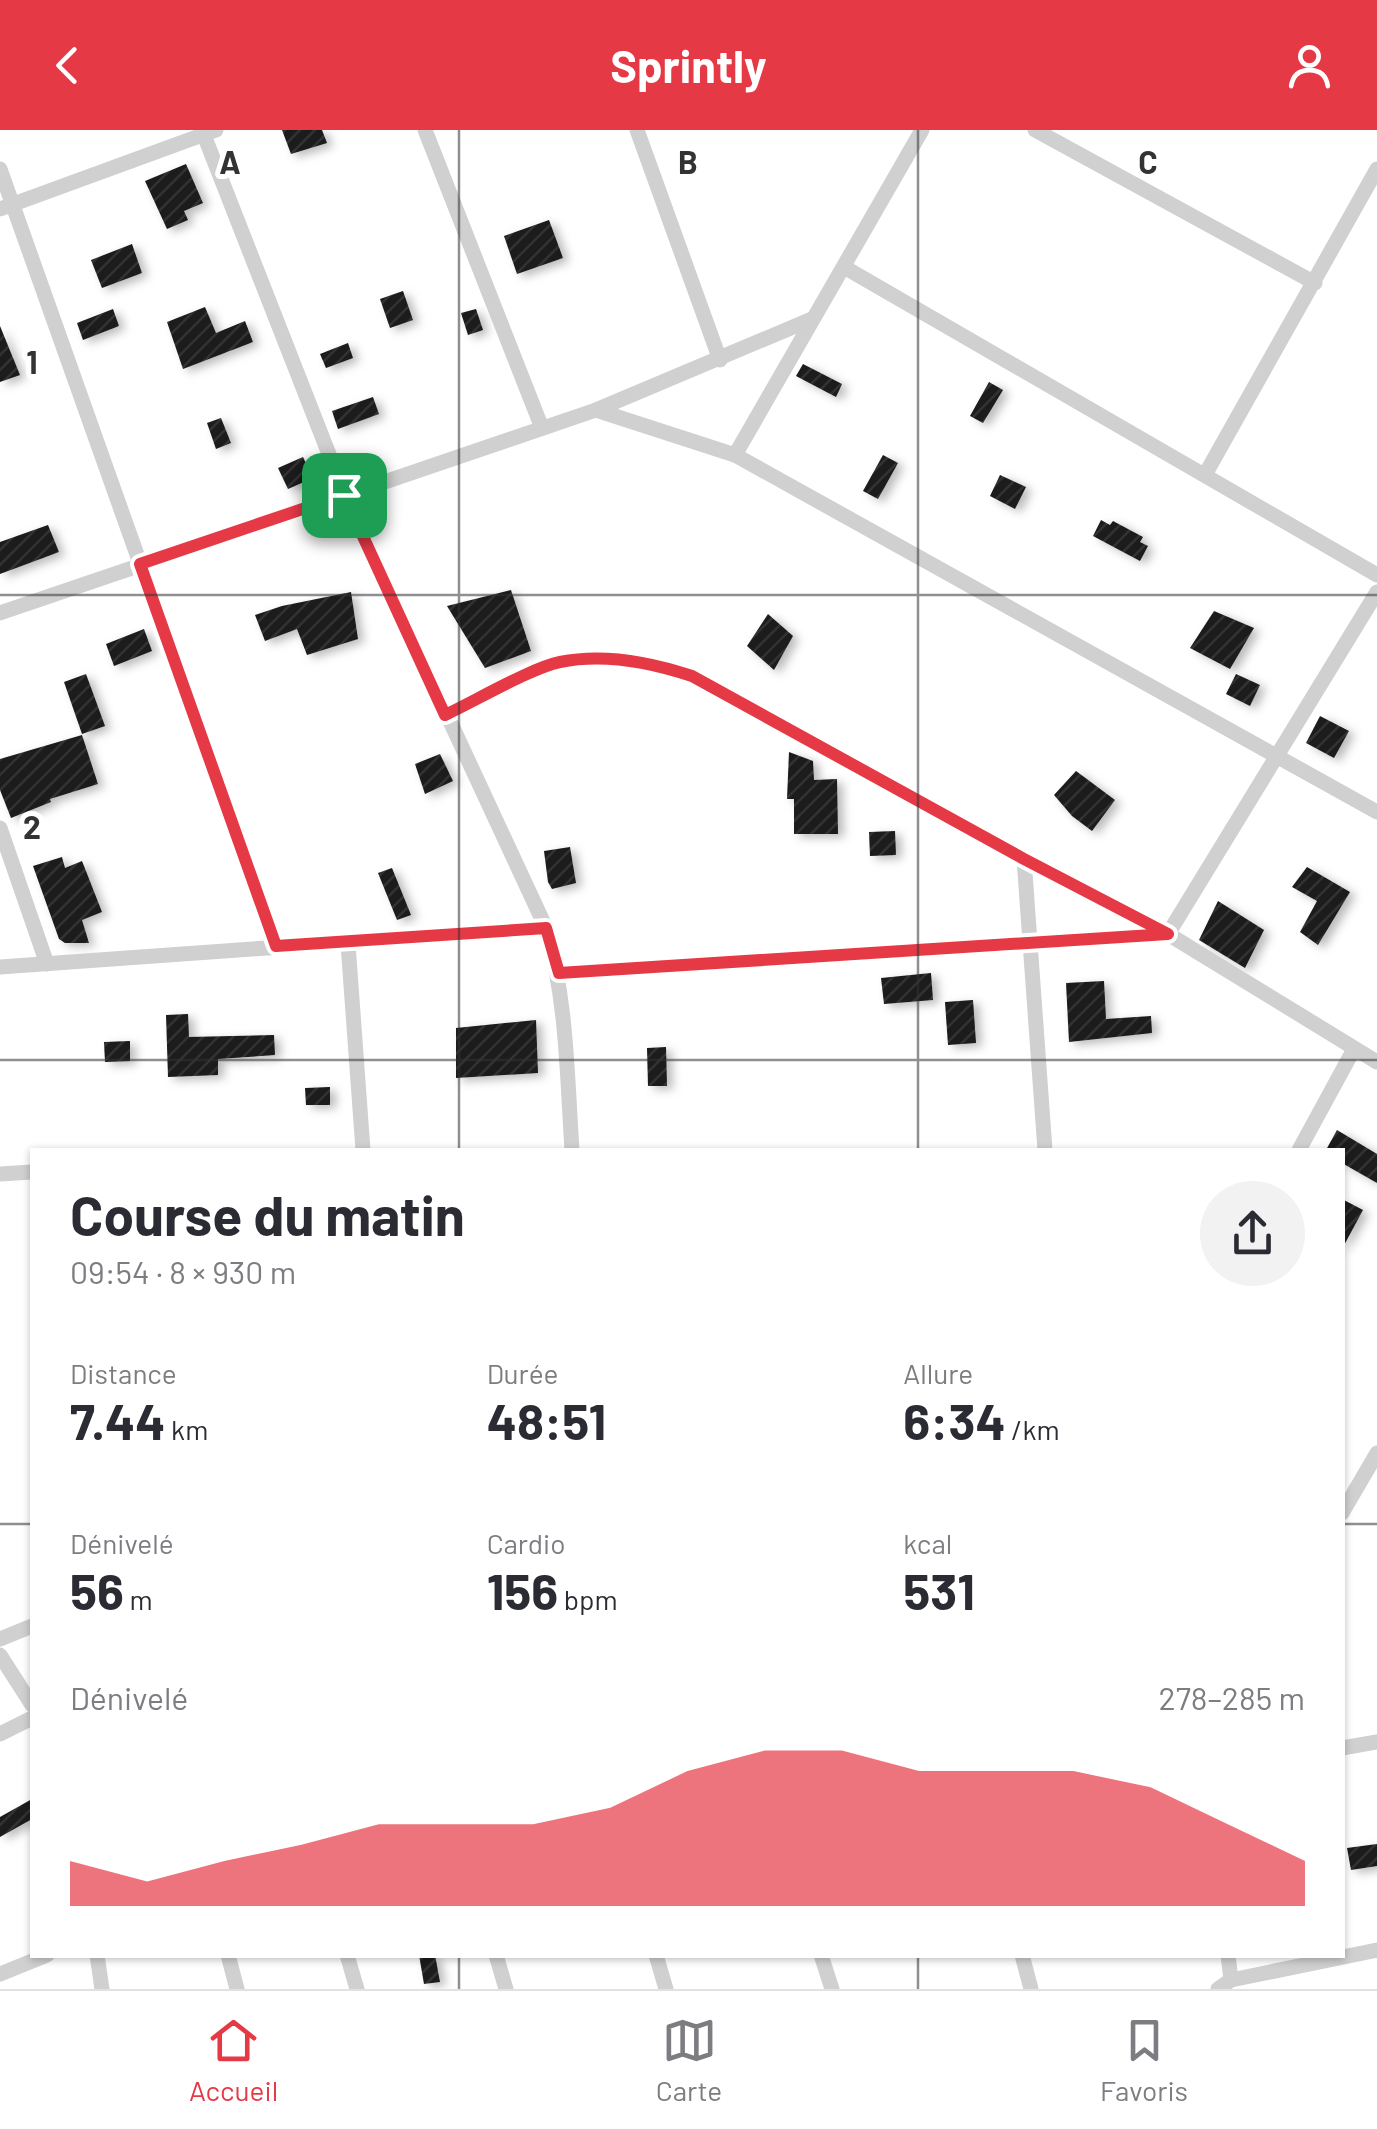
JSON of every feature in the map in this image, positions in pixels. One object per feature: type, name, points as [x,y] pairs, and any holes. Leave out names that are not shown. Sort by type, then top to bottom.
[{"type":"street","points":[[426,130],[542,428]]},
{"type":"street","points":[[637,130],[720,360]]},
{"type":"street","points":[[735,455],[922,130]]},
{"type":"street","points":[[1035,130],[1315,284]]},
{"type":"street","points":[[6,206],[207,131],[344,495],[546,928],[559,973],[572,1148]]},
{"type":"street","points":[[1206,473],[1377,168]]},
{"type":"street","points":[[0,169],[6,206],[140,564],[276,946]]},
{"type":"street","points":[[844,266],[1377,575]]},
{"type":"street","points":[[0,614],[596,410],[812,319]]},
{"type":"street","points":[[596,410],[735,455],[1377,812]]},
{"type":"street","points":[[1168,934],[1377,592]]},
{"type":"street","points":[[445,715],[556,662],[589,658],[657,664],[692,676],[1168,934],[1377,1062]]},
{"type":"street","points":[[0,828],[48,964]]},
{"type":"street","points":[[1024,859],[1045,1148]]},
{"type":"street","points":[[0,968],[546,928]]},
{"type":"street","points":[[559,973],[1168,934]]},
{"type":"street","points":[[348,944],[363,1148]]},
{"type":"street","points":[[1301,1148],[1354,1049]]},
{"type":"street","points":[[0,1174],[30,1172]]},
{"type":"street","points":[[1345,1508],[1377,1452]]},
{"type":"street","points":[[0,1639],[30,1627]]},
{"type":"street","points":[[0,1655],[30,1702]]},
{"type":"street","points":[[0,1734],[30,1719]]},
{"type":"street","points":[[1345,1747],[1377,1742]]},
{"type":"street","points":[[1345,1956],[1377,1950]]},
{"type":"street","points":[[0,1974],[40,1958]]},
{"type":"street","points":[[98,1958],[102,1989]]},
{"type":"street","points":[[229,1958],[237,1989]]},
{"type":"street","points":[[347,1958],[356,1989]]},
{"type":"street","points":[[497,1958],[506,1989]]},
{"type":"street","points":[[657,1958],[666,1989]]},
{"type":"street","points":[[822,1958],[832,1989]]},
{"type":"street","points":[[1023,1958],[1030,1989]]},
{"type":"street","points":[[1228,1958],[1224,1985],[1337,1958]]},
{"type":"street","points":[[1272,1971],[1274,1989]]},
{"type":"building","points":[[282,130],[322,130],[327,143],[291,154]]},
{"type":"building","points":[[186,164],[203,203],[184,211],[188,220],[167,229],[145,181]]},
{"type":"building","points":[[549,220],[563,258],[517,274],[504,236]]},
{"type":"building","points":[[132,244],[142,273],[102,288],[91,260]]},
{"type":"building","points":[[403,291],[413,320],[390,328],[380,299]]},
{"type":"building","points":[[205,307],[216,333],[245,321],[253,342],[183,369],[167,322]]},
{"type":"building","points":[[113,309],[119,326],[83,340],[77,323]]},
{"type":"building","points":[[476,309],[483,330],[468,335],[461,313]]},
{"type":"building","points":[[0,326],[20,375],[0,382]]},
{"type":"building","points":[[348,343],[353,358],[326,368],[320,354]]},
{"type":"building","points":[[803,364],[842,384],[836,397],[796,376]]},
{"type":"building","points":[[989,382],[1003,390],[983,423],[970,416]]},
{"type":"building","points":[[373,397],[379,414],[338,429],[332,411]]},
{"type":"building","points":[[221,418],[231,443],[216,449],[207,423]]},
{"type":"building","points":[[883,455],[898,463],[878,499],[863,491]]},
{"type":"building","points":[[303,457],[313,478],[288,489],[278,468]]},
{"type":"building","points":[[1000,475],[1026,487],[1015,509],[990,496]]},
{"type":"building","points":[[1101,520],[1110,525],[1113,521],[1143,537],[1140,542],[1148,546],[1140,561],[1093,536]]},
{"type":"building","points":[[48,525],[59,552],[0,574],[0,542]]},
{"type":"building","points":[[511,590],[531,651],[485,668],[447,606]]},
{"type":"building","points":[[351,592],[358,639],[307,655],[297,629],[265,641],[255,615]]},
{"type":"building","points":[[1214,611],[1254,628],[1230,669],[1190,648]]},
{"type":"building","points":[[768,614],[793,636],[774,670],[747,646]]},
{"type":"building","points":[[144,629],[152,651],[114,666],[106,644]]},
{"type":"building","points":[[86,674],[105,726],[82,734],[64,682]]},
{"type":"building","points":[[1236,674],[1260,685],[1250,706],[1226,694]]},
{"type":"building","points":[[1320,716],[1349,731],[1334,758],[1306,743]]},
{"type":"building","points":[[82,735],[98,784],[50,799],[51,802],[11,818],[0,790],[0,759]]},
{"type":"building","points":[[789,752],[813,761],[814,780],[837,779],[838,834],[794,834],[794,799],[787,799]]},
{"type":"building","points":[[440,754],[453,781],[425,794],[415,764]]},
{"type":"building","points":[[1076,771],[1115,800],[1092,831],[1054,795]]},
{"type":"building","points":[[895,831],[896,855],[870,856],[869,832]]},
{"type":"building","points":[[570,847],[576,883],[552,889],[544,851]]},
{"type":"building","points":[[62,857],[65,868],[82,861],[102,912],[82,920],[89,943],[65,943],[59,939],[33,866]]},
{"type":"building","points":[[1307,867],[1350,892],[1318,945],[1300,932],[1317,901],[1292,887]]},
{"type":"building","points":[[392,868],[411,915],[397,920],[378,873]]},
{"type":"building","points":[[1218,901],[1264,930],[1245,968],[1199,940]]},
{"type":"building","points":[[931,973],[933,1000],[884,1004],[881,978]]},
{"type":"building","points":[[1104,981],[1106,1019],[1151,1016],[1152,1033],[1069,1042],[1066,983]]},
{"type":"building","points":[[973,1000],[976,1043],[948,1045],[945,1002]]},
{"type":"building","points":[[188,1014],[189,1037],[274,1035],[275,1055],[218,1059],[218,1075],[168,1077],[166,1015]]},
{"type":"building","points":[[536,1020],[538,1073],[456,1078],[456,1028]]},
{"type":"building","points":[[130,1041],[130,1061],[105,1062],[104,1042]]},
{"type":"building","points":[[666,1047],[667,1086],[648,1086],[647,1048]]},
{"type":"building","points":[[330,1087],[330,1105],[306,1105],[305,1088]]},
{"type":"building","points":[[1337,1130],[1377,1154],[1377,1183],[1345,1165],[1345,1148],[1327,1148]]},
{"type":"building","points":[[1345,1201],[1363,1210],[1345,1243]]},
{"type":"building","points":[[30,1800],[30,1820],[0,1837],[0,1817]]},
{"type":"building","points":[[1377,1844],[1377,1866],[1351,1870],[1347,1848]]},
{"type":"building","points":[[420,1958],[436,1958],[440,1982],[424,1984]]},
{"type":"route","points":[[344,495],[445,715],[556,662],[589,658],[657,664],[692,676],[1168,934],[559,973],[546,928],[276,946],[140,564],[344,495]]}]
